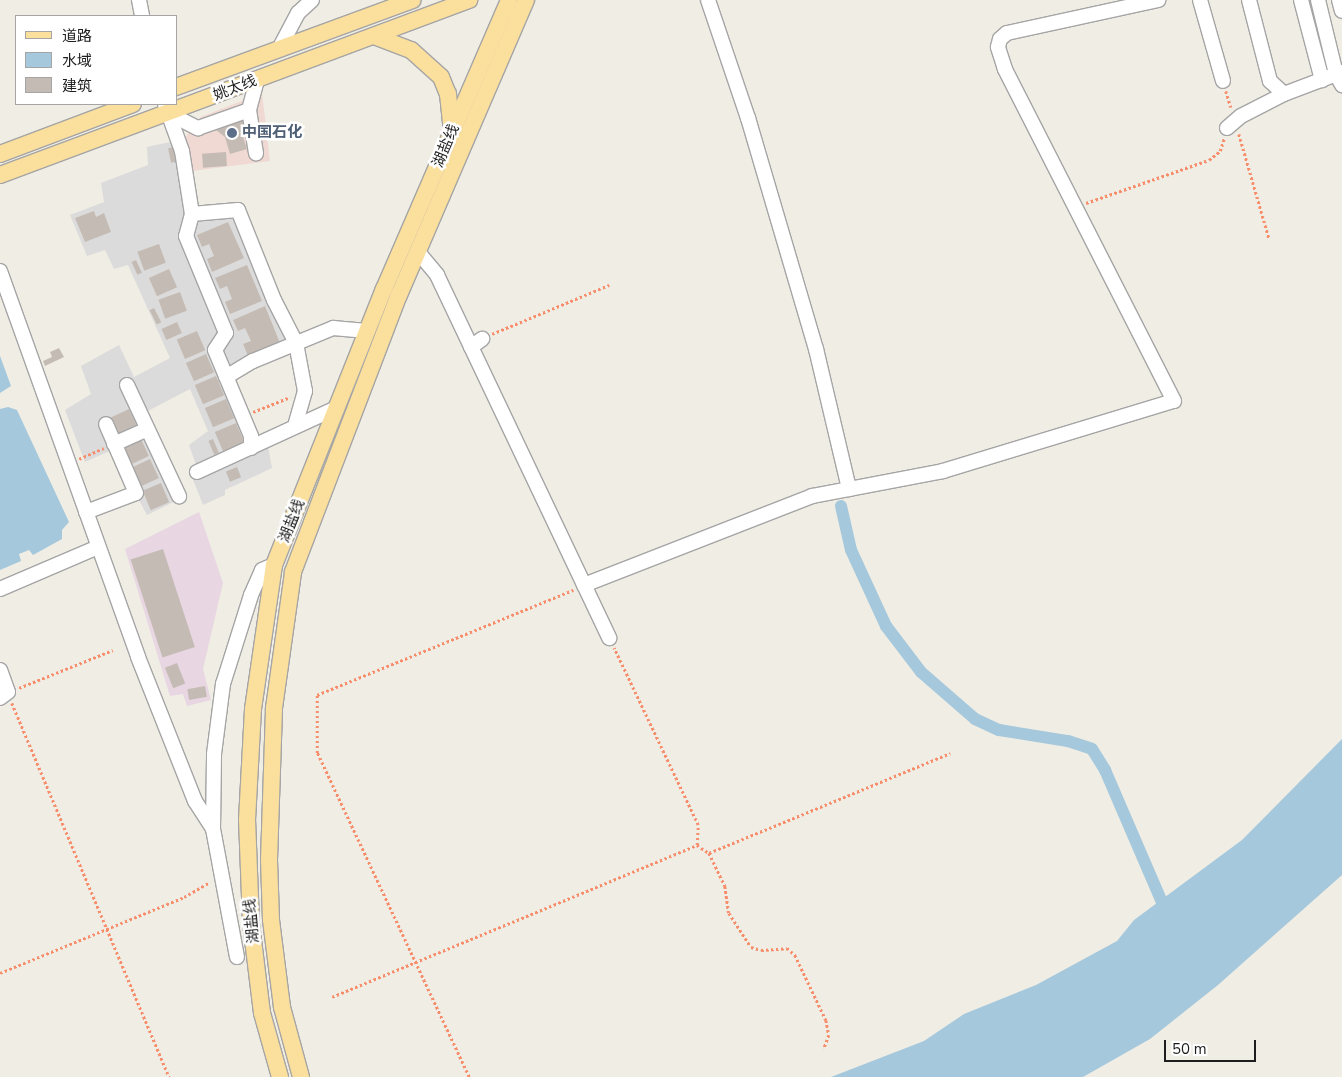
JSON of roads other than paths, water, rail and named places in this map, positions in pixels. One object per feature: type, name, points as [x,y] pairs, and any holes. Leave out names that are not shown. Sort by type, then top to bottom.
[{"type":"main road","name":"姚太线","points":[[178,105],[257,80],[469,0]]},
{"type":"main road","name":"湖盐线","points":[[280,1077],[262,1013],[251,923],[247,820],[253,709],[274,565],[367,331],[509,0]]},
{"type":"main road","name":"湖盐线","points":[[301,1077],[282,1007],[271,920],[270,828],[274,708],[293,572],[418,252],[526,0]]},
{"type":"main road","name":"姚太线","points":[[178,86],[405,1]]},
{"type":"main road","points":[[374,36],[411,50],[441,77],[448,94],[452,130]]},
{"type":"main road","points":[[0,154],[130,105]]},
{"type":"main road","name":"姚太线","points":[[0,175],[167,108]]},
{"type":"street","points":[[139,0],[142,15]]},
{"type":"street","points":[[279,49],[298,13],[312,0]]},
{"type":"street","points":[[708,0],[748,118],[813,339],[849,489]]},
{"type":"street","points":[[1200,0],[1222,81]]},
{"type":"street","points":[[1249,0],[1270,81],[1284,94]]},
{"type":"street","points":[[1301,0],[1322,80]]},
{"type":"street","points":[[1231,125],[1284,94],[1322,80],[1340,77],[1318,0]]},
{"type":"street","points":[[1339,0],[1342,11]]},
{"type":"street","points":[[584,585],[812,496],[994,458],[1174,401],[999,56],[1000,39],[1007,33],[1135,2],[1153,1]]},
{"type":"street","points":[[256,152],[249,110],[257,80]]},
{"type":"street","points":[[167,108],[198,128],[249,110]]},
{"type":"street","points":[[167,108],[182,151],[192,214],[186,236],[226,333],[215,350],[251,436],[251,448]]},
{"type":"street","points":[[192,214],[238,210],[274,300],[296,342],[305,391],[295,427]]},
{"type":"street","points":[[418,252],[437,275],[476,343],[609,638]]},
{"type":"street","points":[[0,272],[98,547],[195,801],[213,828]]},
{"type":"street","points":[[226,377],[253,361],[334,328],[367,331]]},
{"type":"street","points":[[127,385],[179,496]]},
{"type":"street","points":[[197,472],[336,408]]},
{"type":"street","points":[[86,512],[136,492],[106,424]]},
{"type":"street","points":[[114,444],[147,429]]},
{"type":"street","points":[[0,589],[98,547]]},
{"type":"street","points":[[237,958],[220,876],[213,828],[214,754],[223,684],[262,570],[274,565]]},
{"type":"street","points":[[0,670],[4,695]]},
{"type":"water","points":[[0,356],[11,386],[0,393]]},
{"type":"water","points":[[8,407],[17,410],[69,522],[62,530],[62,539],[33,555],[29,550],[19,554],[21,561],[0,570],[0,409]]},
{"type":"water","points":[[1342,739],[1342,875],[1218,985],[1150,1039],[1083,1077],[831,1077],[924,1041],[964,1014],[1036,985],[1117,941],[1134,920],[1242,840]]},
{"type":"waterway","points":[[841,506],[851,550],[886,626],[921,672],[975,719],[999,730],[1068,741],[1092,749],[1105,770],[1167,914]]},
{"type":"place","name":"中国石化","points":[[232,133]]}]
